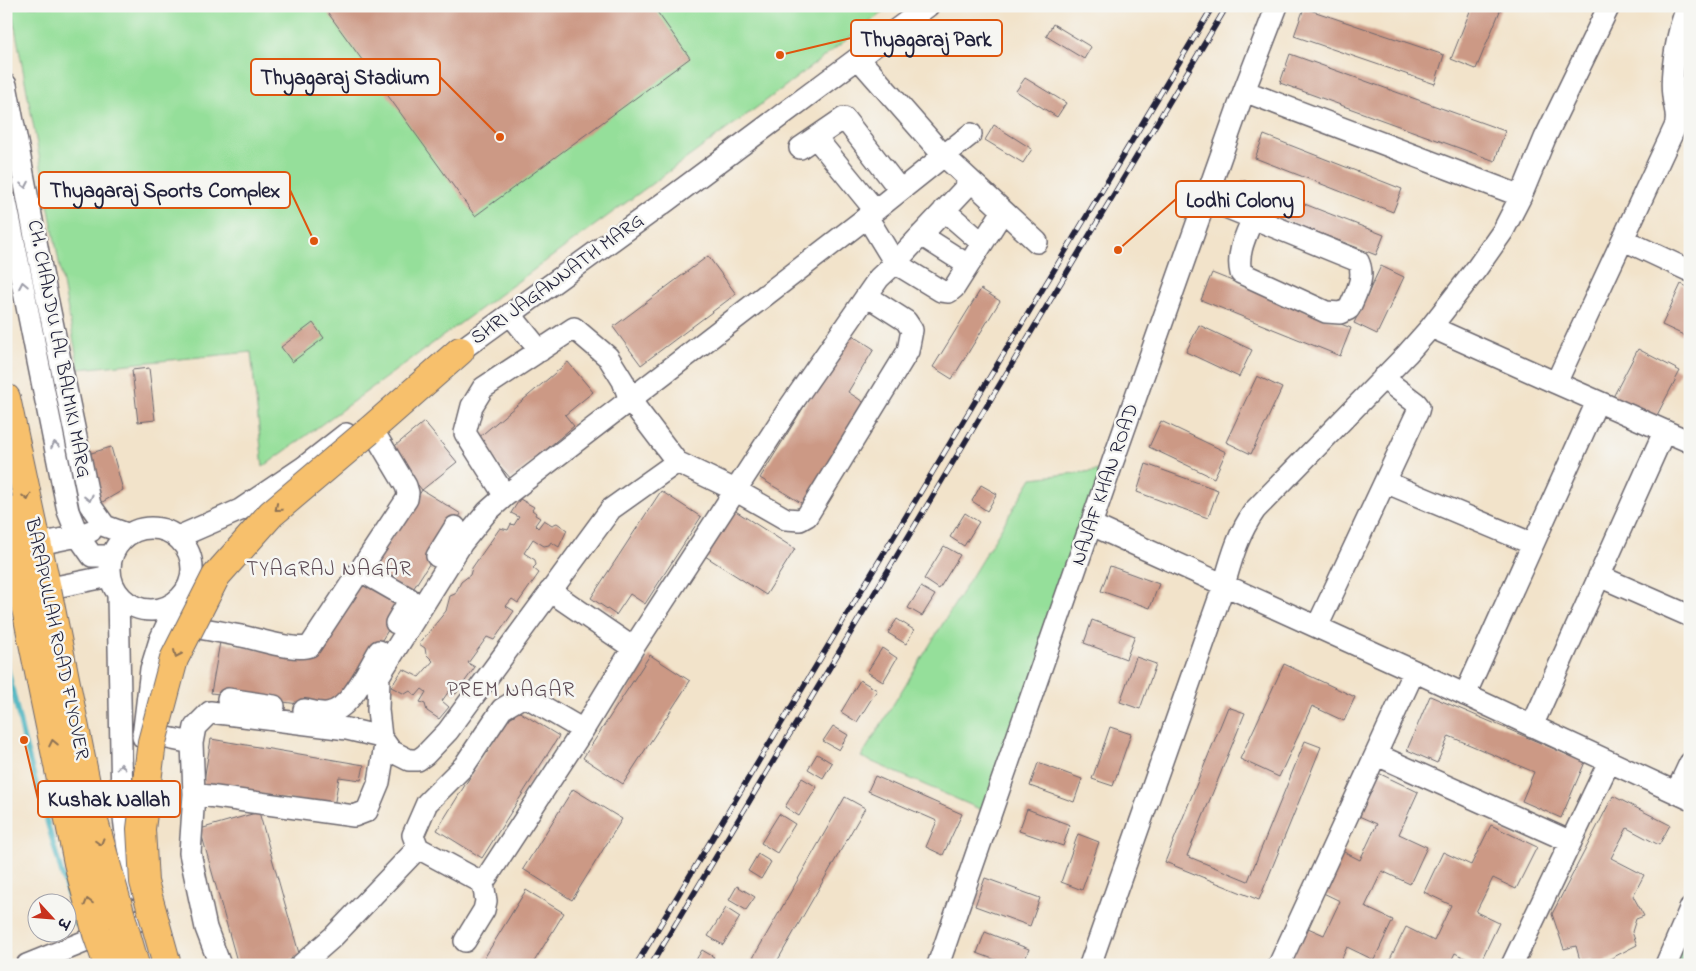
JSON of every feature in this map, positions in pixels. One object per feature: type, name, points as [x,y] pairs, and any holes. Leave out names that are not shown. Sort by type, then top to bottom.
[{"type":"highway","points":[[167,965],[144,882],[141,829],[152,742],[174,659],[216,576],[271,514],[460,351]]},
{"type":"highway","name":"BARAPULLAH ROAD FLYOVER","points":[[6,398],[93,818],[135,965]]},
{"type":"highway","name":"BARAPULLAH ROAD FLYOVER","points":[[6,509],[78,863],[97,934],[108,965]]},
{"type":"street","name":"SHRI JAGANNATH MARG","points":[[178,537],[240,510],[304,467],[379,408],[460,351],[928,6]]},
{"type":"street","name":"NAJAF KHAN ROAD","points":[[938,965],[1206,199],[1277,6]]},
{"type":"street","points":[[1090,965],[1224,585],[1238,538],[1255,510],[1431,327],[1477,268],[1502,231],[1521,196],[1545,138],[1609,6]]},
{"type":"street","points":[[1556,383],[1675,127],[1678,118],[1672,94],[1675,56],[1684,15],[1688,6]]},
{"type":"street","points":[[858,58],[943,155],[1037,242]]},
{"type":"street","name":"CH. CHANDU LAL BALMIKI MARG","points":[[6,85],[90,505],[106,526]]},
{"type":"street","points":[[1244,92],[1521,196]]},
{"type":"street","points":[[900,190],[850,114],[808,143],[871,214],[895,263],[940,290],[949,292],[954,288],[1003,211]]},
{"type":"street","points":[[194,794],[354,816],[366,811],[379,782],[383,741],[378,710],[379,676],[462,544],[488,512],[505,496],[871,214],[971,134]]},
{"type":"street","points":[[465,941],[484,910],[486,901],[482,883],[583,730],[633,648],[791,405],[880,278],[971,182]]},
{"type":"street","points":[[1206,199],[1358,260],[1362,270],[1361,280],[1349,310],[1340,313],[1326,312],[1241,273],[1239,264],[1242,248],[1253,218]]},
{"type":"street","name":"CH. CHANDU LAL BALMIKI MARG","points":[[6,202],[68,511],[69,538],[113,576]]},
{"type":"street","points":[[944,210],[982,243]]},
{"type":"street","points":[[922,235],[968,265]]},
{"type":"street","points":[[1624,240],[1690,271]]},
{"type":"street","points":[[505,496],[465,433],[472,406],[483,388],[574,328],[608,357],[623,381],[630,400],[677,462],[735,490],[786,519],[800,520],[807,516],[908,350],[912,330],[906,321],[867,296]]},
{"type":"street","points":[[510,314],[540,351]]},
{"type":"street","points":[[1431,327],[1690,442]]},
{"type":"street","points":[[1317,627],[1419,407],[1383,378]]},
{"type":"street","points":[[1465,695],[1597,402]]},
{"type":"street","points":[[168,623],[304,649],[310,646],[403,506],[408,493],[406,486],[370,430]]},
{"type":"street","points":[[1532,726],[1664,432]]},
{"type":"street","points":[[220,965],[206,928],[190,853],[194,794],[192,743],[195,727],[210,712],[347,729],[383,741],[391,751],[409,760],[418,760],[448,731],[611,509],[677,462]]},
{"type":"street","points":[[1385,482],[1533,544]]},
{"type":"street","points":[[1092,525],[1414,671],[1683,796],[1690,763]]},
{"type":"street","points":[[6,551],[69,538],[106,526],[127,534]]},
{"type":"street","points":[[155,965],[132,887],[122,802],[113,576],[117,544],[127,534],[153,527],[167,530],[178,537],[187,548],[191,561],[192,575],[160,640],[151,669],[143,733],[143,772],[149,843],[169,937],[179,965]]},
{"type":"street","points":[[228,699],[327,714],[338,710],[351,697],[455,527]]},
{"type":"street","points":[[361,571],[410,599]]},
{"type":"street","points":[[113,576],[128,604],[141,609],[155,610],[168,606],[179,599]]},
{"type":"street","points":[[6,597],[113,576]]},
{"type":"street","points":[[1599,576],[1690,616]]},
{"type":"street","points":[[550,591],[633,648]]},
{"type":"street","points":[[1280,965],[1377,756],[1414,671]]},
{"type":"street","points":[[482,883],[418,848],[413,835],[427,803],[464,766],[502,709],[522,698],[530,699],[583,730]]},
{"type":"street","points":[[143,733],[192,743]]},
{"type":"street","points":[[1377,756],[1571,842]]},
{"type":"street","points":[[1512,965],[1609,762]]},
{"type":"street","points":[[301,965],[333,936],[418,848]]},
{"type":"street","points":[[1666,965],[1690,908]]},
{"type":"street","points":[[27,965],[141,919]]},
{"type":"green space","points":[[11,6],[891,6],[767,100],[263,467],[251,352],[79,369]]},
{"type":"green space","points":[[1111,469],[991,814],[861,757],[1032,478]]},
{"type":"green space","points":[[1690,916],[1690,965],[1669,965]]},
{"type":"building","points":[[323,6],[653,6],[690,58],[475,216]]},
{"type":"building","points":[[1472,6],[1502,6],[1476,69],[1451,59]]},
{"type":"building","points":[[1304,8],[1444,55],[1435,84],[1294,36]]},
{"type":"building","points":[[1053,24],[1091,47],[1084,59],[1046,36]]},
{"type":"building","points":[[1690,39],[1690,64],[1677,55]]},
{"type":"building","points":[[1290,54],[1505,131],[1495,161],[1280,83]]},
{"type":"building","points":[[1025,78],[1066,103],[1057,117],[1016,91]]},
{"type":"building","points":[[994,125],[1032,149],[1023,163],[985,140]]},
{"type":"building","points":[[1264,135],[1402,189],[1393,212],[1255,158]]},
{"type":"building","points":[[1243,180],[1384,235],[1376,255],[1235,200]]},
{"type":"building","points":[[708,256],[736,294],[641,365],[613,327]]},
{"type":"building","points":[[1381,266],[1404,277],[1377,334],[1354,323]]},
{"type":"building","points":[[1212,273],[1351,328],[1340,356],[1201,300]]},
{"type":"building","points":[[1681,284],[1690,288],[1690,338],[1662,325]]},
{"type":"building","points":[[981,289],[1000,301],[952,379],[933,367]]},
{"type":"building","points":[[313,323],[324,338],[292,362],[281,347]]},
{"type":"building","points":[[1199,325],[1252,350],[1239,377],[1186,352]]},
{"type":"building","points":[[849,333],[874,349],[848,392],[868,405],[806,506],[760,478]]},
{"type":"building","points":[[1638,349],[1680,371],[1654,421],[1612,399]]},
{"type":"building","points":[[568,362],[593,392],[565,415],[574,426],[511,479],[477,439]]},
{"type":"building","points":[[149,368],[155,420],[138,422],[132,370]]},
{"type":"building","points":[[1257,376],[1282,388],[1251,454],[1226,442]]},
{"type":"building","points":[[1161,421],[1226,452],[1214,478],[1149,447]]},
{"type":"building","points":[[424,422],[457,462],[422,490],[390,450]]},
{"type":"building","points":[[111,447],[123,490],[99,504],[88,454]]},
{"type":"building","points":[[1146,464],[1218,490],[1208,518],[1137,492]]},
{"type":"building","points":[[981,485],[997,494],[987,511],[972,501]]},
{"type":"building","points":[[422,490],[461,514],[410,594],[371,569]]},
{"type":"building","points":[[661,491],[701,517],[645,604],[630,594],[616,615],[591,598]]},
{"type":"building","points":[[520,499],[534,507],[532,510],[540,518],[535,525],[538,528],[544,520],[552,525],[557,523],[567,530],[559,547],[551,542],[549,545],[544,546],[533,539],[524,553],[535,560],[536,565],[533,568],[539,573],[518,603],[512,599],[506,606],[514,611],[494,640],[487,637],[468,663],[475,667],[456,694],[449,691],[442,701],[449,707],[439,719],[427,711],[425,704],[420,702],[426,692],[422,689],[416,696],[410,691],[405,694],[391,687],[403,669],[419,677],[433,661],[426,654],[425,648],[419,644],[446,611],[450,596],[455,594],[461,582],[470,575],[472,568],[500,528],[508,530],[511,524],[514,525],[519,517],[511,513]]},
{"type":"building","points":[[734,510],[795,549],[766,595],[705,556]]},
{"type":"building","points":[[965,513],[979,522],[964,546],[950,537]]},
{"type":"building","points":[[944,546],[960,555],[939,589],[924,579]]},
{"type":"building","points":[[1110,566],[1159,584],[1150,608],[1101,591]]},
{"type":"building","points":[[364,575],[405,603],[347,696],[331,708],[211,693],[220,642],[301,657]]},
{"type":"building","points":[[921,587],[935,595],[922,616],[908,608]]},
{"type":"building","points":[[897,619],[914,630],[906,644],[888,633]]},
{"type":"building","points":[[1092,620],[1135,636],[1126,659],[1084,643]]},
{"type":"building","points":[[882,648],[897,658],[883,682],[867,672]]},
{"type":"building","points":[[650,655],[690,681],[623,784],[583,758]]},
{"type":"building","points":[[1136,657],[1156,664],[1140,709],[1120,702]]},
{"type":"building","points":[[1284,664],[1355,697],[1344,721],[1312,706],[1279,777],[1240,759]]},
{"type":"building","points":[[860,680],[877,690],[857,722],[841,712]]},
{"type":"building","points":[[1430,696],[1585,762],[1561,818],[1522,801],[1534,772],[1449,736],[1437,763],[1407,750]]},
{"type":"building","points":[[1228,707],[1245,713],[1187,856],[1248,881],[1305,741],[1321,747],[1259,900],[1165,862]]},
{"type":"building","points":[[513,708],[559,736],[482,858],[437,830]]},
{"type":"building","points":[[833,726],[848,735],[839,750],[823,741]]},
{"type":"building","points":[[1110,727],[1131,734],[1113,786],[1092,779]]},
{"type":"building","points":[[211,739],[364,765],[361,780],[339,777],[334,807],[203,786]]},
{"type":"building","points":[[817,754],[832,763],[823,778],[808,769]]},
{"type":"building","points":[[1038,763],[1082,779],[1074,802],[1030,786]]},
{"type":"building","points":[[1372,770],[1418,792],[1399,834],[1427,847],[1410,884],[1382,871],[1365,907],[1393,920],[1374,960],[1347,947],[1339,965],[1282,965],[1301,925],[1324,935],[1340,901],[1317,890],[1336,848],[1360,860],[1377,824],[1352,813]]},
{"type":"building","points":[[875,776],[962,814],[943,855],[926,847],[937,821],[868,791]]},
{"type":"building","points":[[802,778],[817,787],[799,816],[785,807]]},
{"type":"building","points":[[573,789],[622,819],[572,900],[523,869]]},
{"type":"building","points":[[1613,796],[1670,825],[1659,845],[1627,828],[1611,858],[1644,875],[1633,896],[1644,916],[1636,919],[1632,932],[1637,945],[1598,965],[1595,965],[1591,959],[1581,964],[1576,946],[1564,949],[1552,914]]},
{"type":"building","points":[[845,797],[865,808],[775,965],[749,965]]},
{"type":"building","points":[[1027,809],[1070,825],[1063,846],[1019,831]]},
{"type":"building","points":[[259,812],[300,957],[275,965],[238,965],[200,829]]},
{"type":"building","points":[[779,814],[795,824],[777,853],[761,843]]},
{"type":"building","points":[[1491,825],[1537,847],[1516,889],[1493,878],[1476,912],[1499,923],[1479,965],[1455,953],[1449,965],[1388,963],[1406,927],[1434,941],[1451,905],[1424,892],[1443,852],[1471,865]]},
{"type":"building","points":[[1078,834],[1099,842],[1082,890],[1061,882]]},
{"type":"building","points":[[758,854],[771,862],[761,879],[748,871]]},
{"type":"building","points":[[985,878],[1040,898],[1030,926],[975,906]]},
{"type":"building","points":[[737,886],[755,897],[746,910],[729,900]]},
{"type":"building","points":[[526,890],[564,913],[532,965],[480,965]]},
{"type":"building","points":[[726,908],[740,917],[723,945],[708,936]]},
{"type":"building","points":[[985,932],[1029,949],[1023,965],[1009,965],[977,953]]},
{"type":"building","points":[[702,950],[714,957],[710,965],[693,965]]},
{"type":"waterway","points":[[6,661],[24,740],[68,894]]},
{"type":"railway","points":[[636,965],[1213,6]]},
{"type":"railway","points":[[651,965],[1227,6]]},
{"type":"place","name":"Thyagaraj Park","points":[[780,55]]},
{"type":"place","name":"Thyagaraj Stadium","points":[[500,137]]},
{"type":"place","name":"Thyagaraj Sports Complex","points":[[314,241]]},
{"type":"place","name":"Lodhi Colony","points":[[1118,250]]},
{"type":"place","name":"Kushak Nallah","points":[[24,740]]},
{"type":"district","name":"TYAGRAJ NAGAR","points":[[329,570]]},
{"type":"district","name":"PREM NAGAR","points":[[511,691]]}]
